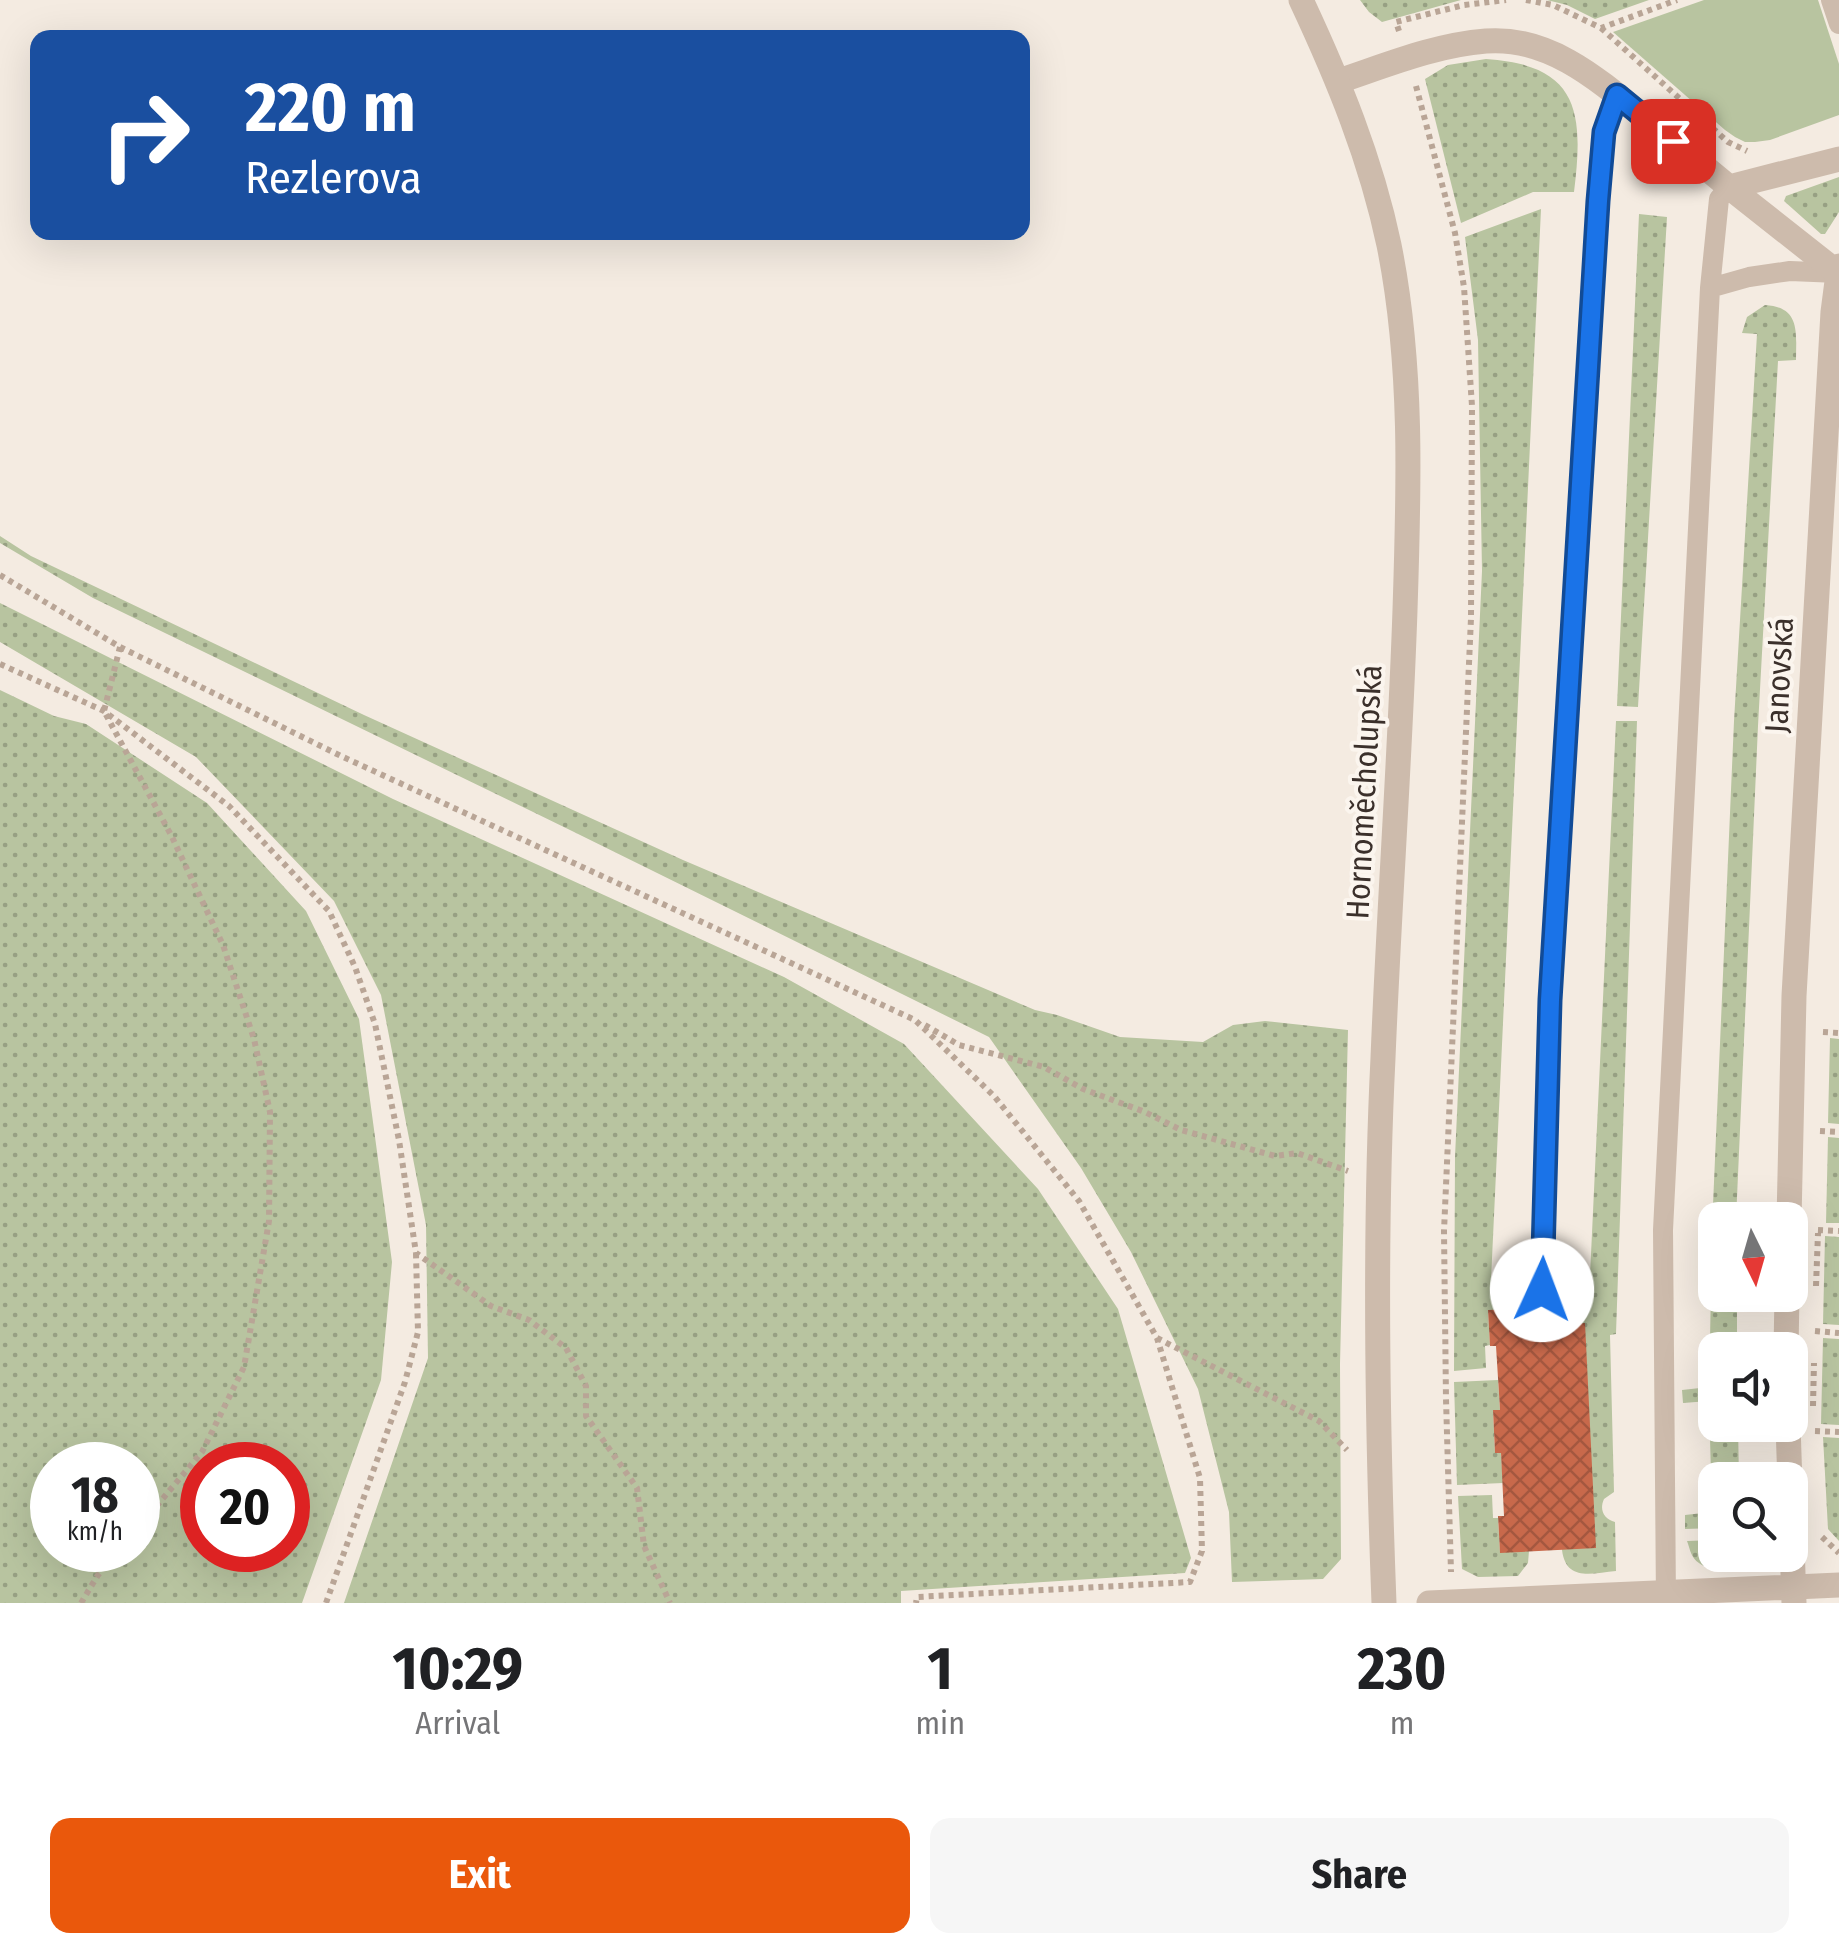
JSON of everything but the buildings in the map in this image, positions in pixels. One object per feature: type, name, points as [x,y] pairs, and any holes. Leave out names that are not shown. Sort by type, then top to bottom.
[{"type":"street","name":"Hornoměcholupská","points":[[1302,0],[1357,130],[1388,241],[1406,402],[1407,555],[1379,1182],[1379,1484],[1384,1603]]},
{"type":"street","points":[[1339,82],[1449,46],[1490,40],[1551,52],[1586,70],[1838,270]]},
{"type":"street","points":[[1729,186],[1839,160]]},
{"type":"street","name":"Janovská","points":[[1789,1202],[1794,996],[1838,270]]},
{"type":"street","points":[[1794,1595],[1799,1442]]},
{"type":"street","points":[[1429,1603],[1794,1595],[1839,1584]]},
{"type":"lane","points":[[1831,0],[1839,24]]},
{"type":"lane","points":[[1542,1290],[1550,1000],[1596,221],[1604,132],[1617,95]]},
{"type":"lane","points":[[1666,1597],[1663,1230],[1710,288],[1720,198],[1729,186]]},
{"type":"lane","points":[[1710,288],[1790,270],[1838,270]]},
{"type":"path","points":[[1526,0],[1553,5],[1600,28],[1728,142],[1758,152]]},
{"type":"path","points":[[1600,28],[1677,0]]},
{"type":"path","points":[[1407,58],[1455,233],[1466,305],[1472,406],[1471,618],[1444,1231],[1452,1602]]},
{"type":"path","points":[[0,574],[120,647],[359,764],[915,1020],[959,1045],[1044,1067],[1083,1089],[1181,1130],[1275,1156],[1297,1153],[1379,1182]]},
{"type":"path","points":[[120,647],[104,711],[171,835],[223,945],[254,1038],[270,1112],[269,1221],[244,1367],[202,1452],[160,1502]]},
{"type":"path","points":[[0,664],[104,711],[229,806],[329,911],[376,1024],[400,1140],[416,1253],[418,1332],[405,1382],[326,1603]]},
{"type":"path","points":[[915,1020],[994,1096],[1079,1200],[1157,1338],[1200,1478],[1202,1551],[1190,1582],[917,1597],[916,1603]]},
{"type":"path","points":[[1823,1032],[1839,1033]]},
{"type":"path","points":[[1820,1131],[1839,1132]]},
{"type":"path","points":[[1818,1230],[1839,1232]]},
{"type":"path","points":[[416,1253],[491,1306],[529,1320],[566,1348],[586,1386],[586,1416],[638,1488],[644,1546],[670,1603]]},
{"type":"path","points":[[1815,1331],[1839,1333]]},
{"type":"path","points":[[1157,1338],[1319,1421],[1379,1484]]},
{"type":"path","points":[[1808,1429],[1839,1432]]},
{"type":"path","points":[[81,1603],[101,1572]]},
{"type":"green space","points":[[1360,0],[1461,0],[1382,22]]},
{"type":"green space","points":[[1547,0],[1649,0],[1595,19]]},
{"type":"green space","points":[[1704,0],[1818,0],[1839,64],[1839,115],[1770,140],[1745,142],[1725,130],[1613,32]]},
{"type":"green space","points":[[1486,59],[1540,71],[1569,98],[1578,138],[1574,192],[1533,192],[1461,223],[1425,79],[1448,65]]},
{"type":"green space","points":[[1839,177],[1839,212],[1825,234],[1784,201],[1786,196]]},
{"type":"green space","points":[[1541,209],[1491,1280],[1525,1282],[1524,1295],[1589,1297],[1616,721],[1637,721],[1616,1334],[1610,1335],[1614,1492],[1604,1499],[1602,1507],[1605,1516],[1615,1522],[1616,1571],[1589,1574],[1569,1567],[1562,1550],[1566,1308],[1488,1311],[1490,1345],[1485,1346],[1486,1368],[1454,1371],[1455,1157],[1482,571],[1478,340],[1465,237]]},
{"type":"green space","points":[[1639,214],[1667,217],[1638,707],[1617,706]]},
{"type":"green space","points":[[1765,305],[1791,316],[1796,331],[1796,360],[1778,361],[1737,1202],[1713,1202],[1734,721],[1757,334],[1742,333],[1747,317]]},
{"type":"green space","points":[[0,536],[31,556],[364,715],[683,860],[1035,1010],[1120,1037],[1203,1042],[1233,1025],[1265,1021],[1348,1030],[1340,1364],[1341,1559],[1323,1579],[1232,1582],[1229,1512],[1198,1389],[1131,1252],[1081,1168],[989,1037],[93,598],[0,543]]},
{"type":"green space","points":[[0,603],[393,799],[784,977],[904,1044],[1038,1189],[1118,1309],[1191,1558],[1185,1573],[901,1591],[901,1603],[344,1603],[428,1358],[426,1225],[381,995],[334,901],[196,757],[0,642]]},
{"type":"green space","points":[[0,690],[54,716],[86,724],[207,803],[306,911],[359,1019],[392,1262],[381,1380],[302,1603],[0,1603]]},
{"type":"green space","points":[[1830,1038],[1839,1039],[1839,1124],[1828,1123]]},
{"type":"green space","points":[[1828,1137],[1839,1138],[1839,1223],[1826,1223]]},
{"type":"green space","points":[[1825,1236],[1839,1237],[1839,1325],[1823,1324]]},
{"type":"green space","points":[[1711,1312],[1737,1312],[1737,1332],[1710,1332]]},
{"type":"green space","points":[[1823,1338],[1839,1339],[1839,1425],[1821,1424]]},
{"type":"green space","points":[[1498,1380],[1500,1410],[1493,1410],[1495,1453],[1501,1453],[1503,1483],[1457,1485],[1454,1382]]},
{"type":"green space","points":[[1698,1388],[1698,1402],[1683,1403],[1682,1390]]},
{"type":"green space","points":[[1823,1437],[1839,1438],[1839,1541],[1828,1529]]},
{"type":"green space","points":[[1710,1442],[1738,1442],[1739,1462],[1711,1462]]},
{"type":"green space","points":[[1492,1495],[1500,1552],[1529,1551],[1528,1563],[1518,1576],[1478,1577],[1462,1569],[1458,1496]]},
{"type":"green space","points":[[1698,1514],[1698,1529],[1685,1529],[1685,1515]]},
{"type":"green space","points":[[1687,1541],[1698,1541],[1698,1562],[1694,1559]]},
{"type":"route","points":[[1542,1290],[1550,1000],[1598,201],[1604,132],[1617,95],[1673,141]]}]
